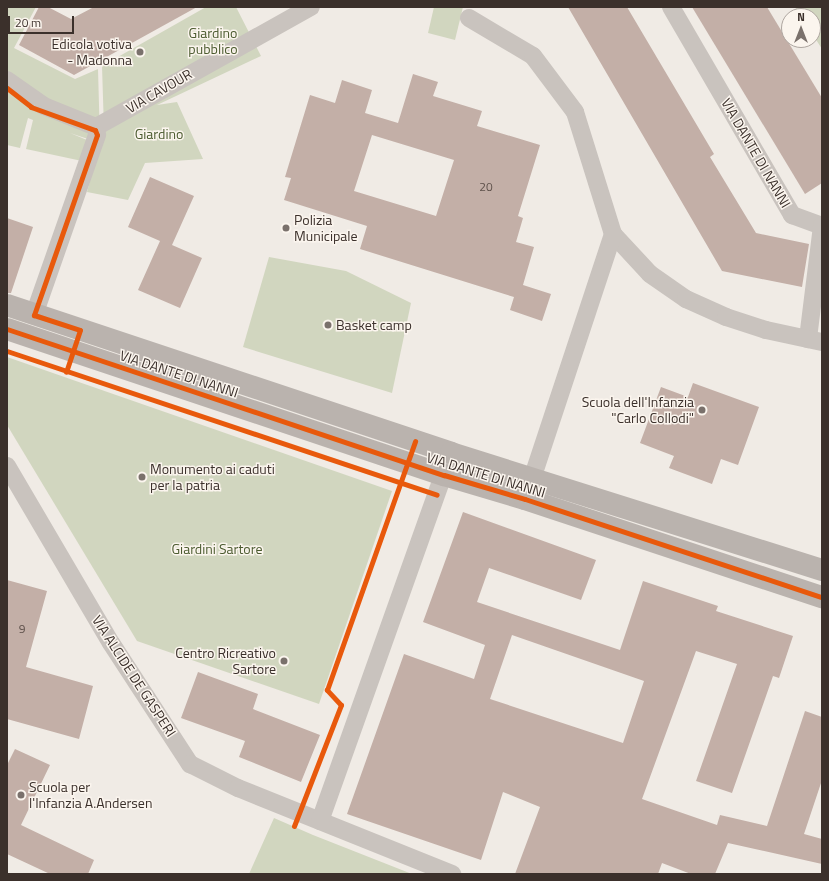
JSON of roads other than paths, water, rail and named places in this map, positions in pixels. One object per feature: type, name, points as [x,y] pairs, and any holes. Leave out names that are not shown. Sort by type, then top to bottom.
[{"type":"street","name":"VIA CAVOUR","points":[[7,80],[44,106],[96,127],[311,7]]},
{"type":"street","name":"VIA DANTE DI NANNI","points":[[469,18],[533,56],[576,112],[613,234],[650,274],[686,299],[726,317],[766,330],[815,340],[822,226],[792,215],[672,7]]},
{"type":"street","points":[[34,315],[97,135]]},
{"type":"street","name":"VIA DANTE DI NANNI","points":[[525,499],[613,234]]},
{"type":"street","name":"VIA DANTE DI NANNI","points":[[7,305],[451,453],[533,477],[822,570]]},
{"type":"street","name":"VIA DANTE DI NANNI","points":[[7,329],[444,475],[525,499],[822,597]]},
{"type":"street","name":"VIA DANTE DI NANNI","points":[[444,475],[451,453]]},
{"type":"street","name":"VIA ALCIDE DE GASPERI","points":[[7,466],[111,643],[190,764],[238,788],[452,874]]},
{"type":"street","points":[[320,821],[444,475]]},
{"type":"place","name":"Edicola votiva - Madonna","points":[[140,52]]},
{"type":"place","name":"Polizia Municipale","points":[[286,228]]},
{"type":"place","name":"Basket camp","points":[[328,325]]},
{"type":"place","name":"Scuola dell'Infanzia \"Carlo Collodi\"","points":[[702,410]]},
{"type":"place","name":"Monumento ai caduti per la patria","points":[[142,477]]},
{"type":"place","name":"Centro Ricreativo Sartore","points":[[284,661]]},
{"type":"place","name":"Scuola per l'Infanzia A.Andersen","points":[[21,795]]},
{"type":"park label","name":"Giardino pubblico","points":[[213,42]]},
{"type":"park label","name":"Giardino","points":[[159,134]]},
{"type":"park label","name":"Giardini Sartore","points":[[217,549]]}]
